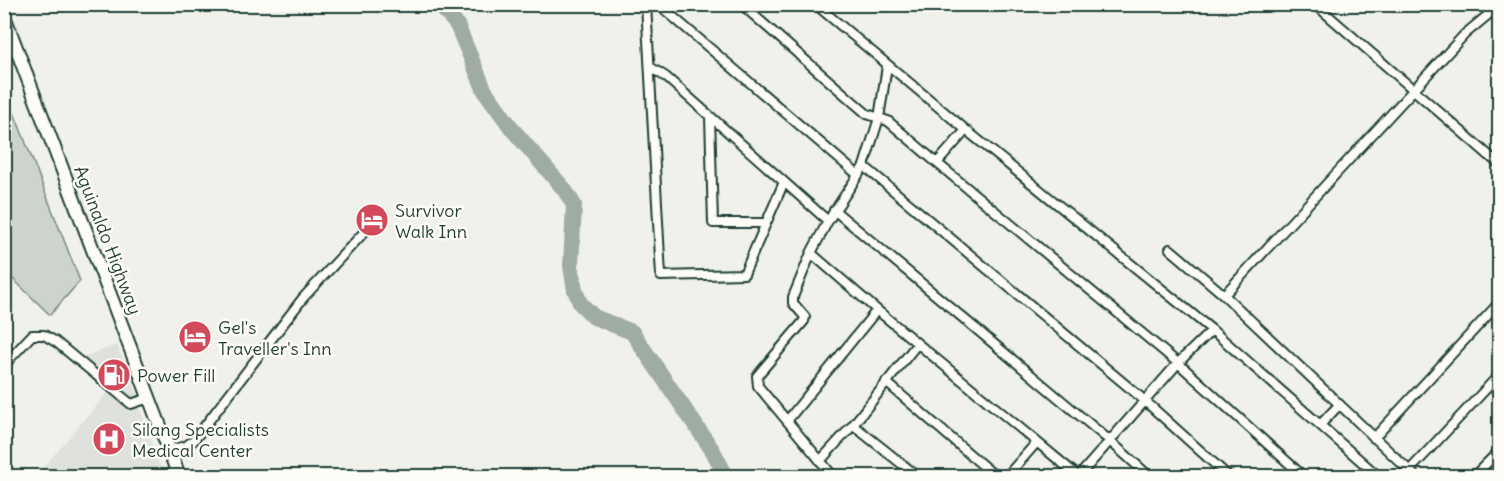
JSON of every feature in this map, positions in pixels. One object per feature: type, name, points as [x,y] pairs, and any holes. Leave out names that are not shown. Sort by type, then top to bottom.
[{"type":"main road","name":"Aguinaldo Highway","points":[[4,16],[179,477]]},
{"type":"street","points":[[646,4],[661,276],[744,274],[784,182]]},
{"type":"street","points":[[658,4],[858,175]]},
{"type":"street","points":[[741,4],[867,114],[888,121],[1178,363],[1303,477]]},
{"type":"street","points":[[815,4],[887,66],[1212,330],[1378,477]]},
{"type":"street","points":[[874,4],[883,6],[886,4]]},
{"type":"street","points":[[1315,4],[1500,165]]},
{"type":"street","points":[[1224,295],[1465,34],[1500,5]]},
{"type":"street","points":[[650,66],[666,77],[828,220]]},
{"type":"street","points":[[833,477],[756,381],[757,376],[804,321],[803,312],[792,300],[811,253],[828,220],[864,166],[879,118],[887,66]]},
{"type":"street","points":[[710,116],[713,223],[766,223]]},
{"type":"street","points":[[937,163],[966,130]]},
{"type":"street","points":[[864,166],[1144,400],[1228,477]]},
{"type":"street","points":[[834,210],[1110,441],[1149,477]]},
{"type":"street","points":[[168,450],[186,446],[194,440],[303,298],[367,229]]},
{"type":"street","points":[[1170,249],[1224,295],[1412,474],[1500,374]]},
{"type":"street","points":[[811,253],[1078,477],[1144,400],[1212,330]]},
{"type":"street","points":[[1374,438],[1500,302]]},
{"type":"street","points":[[787,421],[877,310]]},
{"type":"street","points":[[4,365],[32,335],[44,335],[56,342],[131,404],[149,398]]},
{"type":"street","points":[[820,461],[853,425],[917,344]]},
{"type":"street","points":[[886,382],[995,477]]},
{"type":"street","points":[[1320,425],[1339,405]]},
{"type":"street","points":[[853,425],[916,477]]},
{"type":"street","points":[[1007,477],[1037,442]]},
{"type":"street","points":[[1474,477],[1500,450]]},
{"type":"shaded area","points":[[11,105],[80,281],[50,315],[9,275],[5,280],[4,107]]},
{"type":"shaded area","name":"Power Fill","points":[[117,345],[139,398],[128,399],[79,358]]},
{"type":"shaded area","name":"Silang Specialists Medical Center","points":[[108,392],[131,407],[139,406],[162,471],[157,476],[36,476]]},
{"type":"waterway","points":[[439,4],[457,25],[485,91],[513,130],[564,189],[574,205],[571,266],[580,303],[594,317],[632,332],[713,451],[726,476]]},
{"type":"place","name":"Survivor Walk Inn","points":[[372,220]]},
{"type":"place","name":"Gel's Traveller's Inn","points":[[195,337]]},
{"type":"place","name":"Power Fill","points":[[114,375]]},
{"type":"place","name":"Silang Specialists Medical Center","points":[[109,439]]}]
